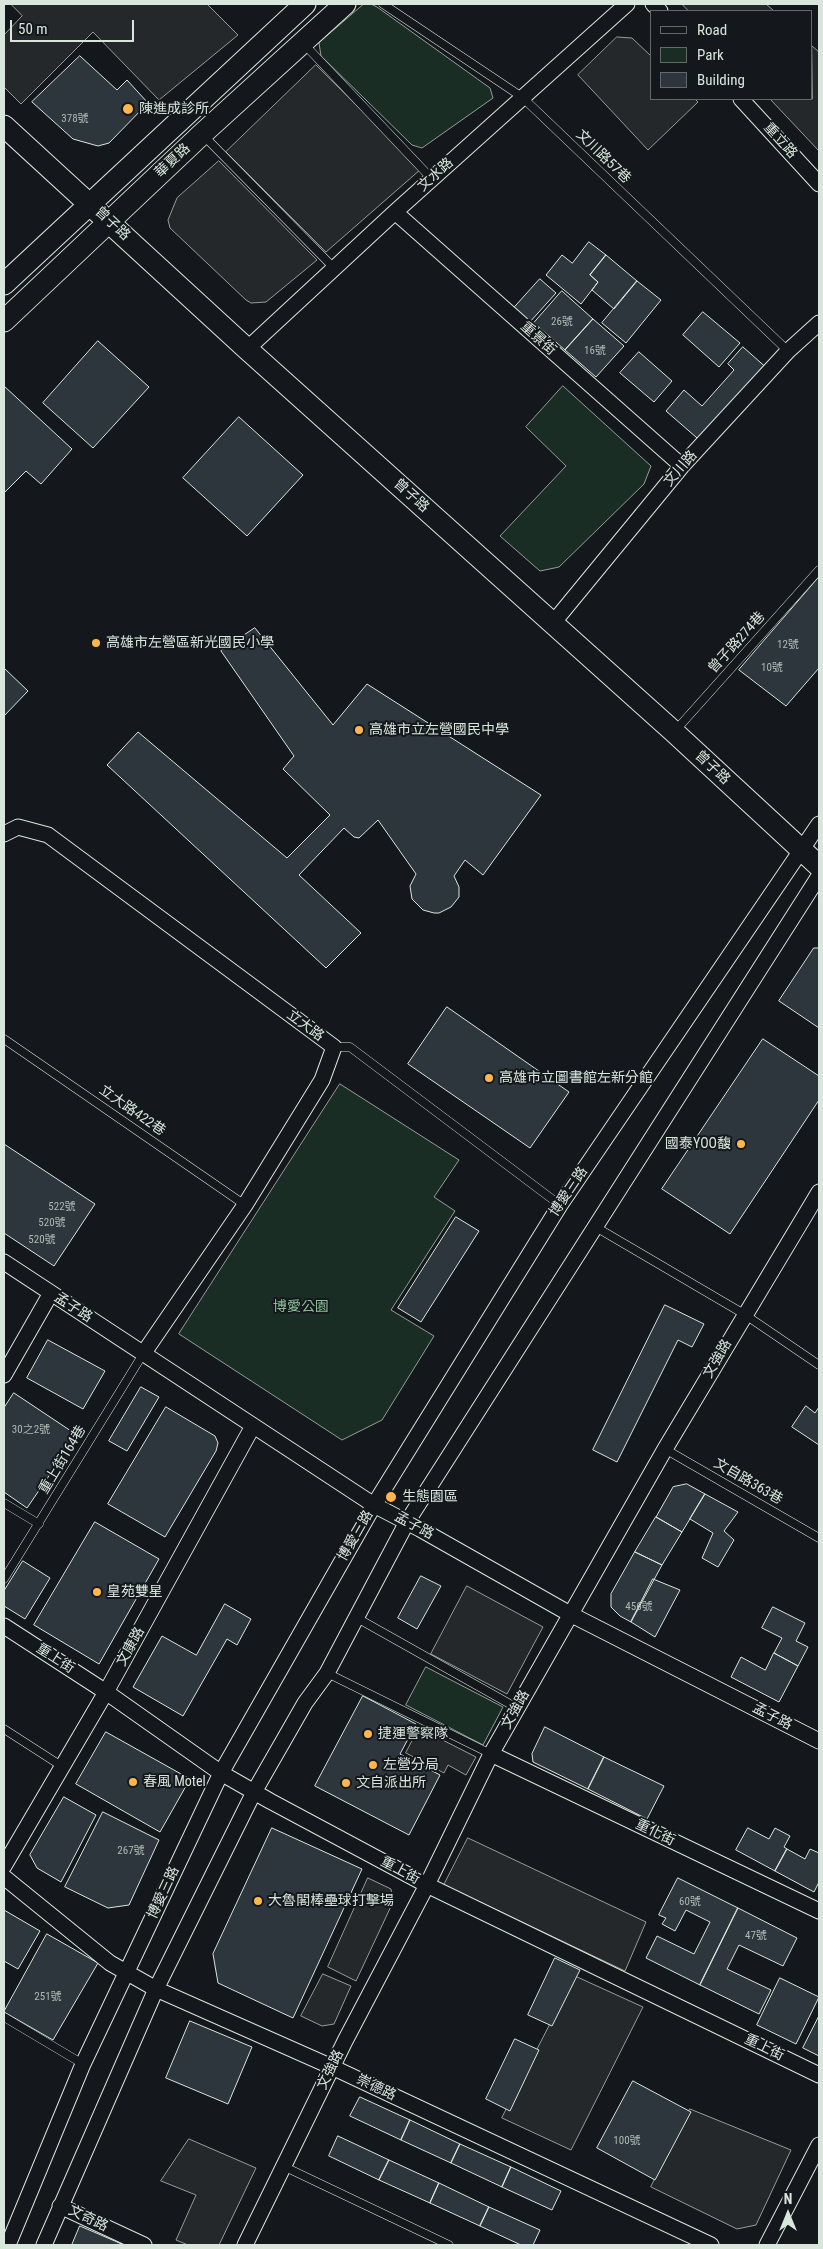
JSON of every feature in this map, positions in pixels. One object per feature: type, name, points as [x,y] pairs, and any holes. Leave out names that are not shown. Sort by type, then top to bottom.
[{"type":"street","name":"華夏路","points":[[4,284],[305,4]]},
{"type":"street","name":"華夏路","points":[[4,321],[202,134],[345,4]]},
{"type":"street","name":"文水路","points":[[247,349],[394,212],[627,4]]},
{"type":"street","name":"重立路","points":[[742,100],[819,184]]},
{"type":"street","name":"曾子路","points":[[4,126],[110,221],[247,349],[674,732],[819,866]]},
{"type":"street","name":"重景街","points":[[394,212],[682,466]]},
{"type":"street","name":"文川路","points":[[553,623],[682,466],[788,351],[819,323]]},
{"type":"street","name":"博愛三路","points":[[8,2245],[83,2064],[220,1773],[374,1505],[560,1205],[819,824]]},
{"type":"street","name":"立大路","points":[[4,834],[18,827],[48,835],[334,1047],[322,1080],[245,1205],[143,1354]]},
{"type":"street","points":[[44,2245],[156,1989],[254,1792],[305,1703],[327,1673],[407,1522],[594,1226],[819,876]]},
{"type":"street","name":"文強路","points":[[245,2245],[332,2067],[427,1885],[491,1754],[665,1449],[744,1314],[819,1192]]},
{"type":"street","name":"孟子路","points":[[4,1262],[374,1505],[570,1614],[819,1741]]},
{"type":"street","points":[[4,1375],[51,1293]]},
{"type":"street","name":"文康路","points":[[4,1866],[106,1692],[253,1426]]},
{"type":"street","name":"重上街","points":[[4,1626],[106,1692],[220,1773],[254,1792],[427,1885],[819,2075]]},
{"type":"street","name":"重化街","points":[[491,1754],[819,1911]]},
{"type":"street","name":"崇德路","points":[[4,1878],[110,1963],[156,1989],[332,2067],[711,2245]]},
{"type":"street","points":[[767,2245],[819,2145]]},
{"type":"street","name":"文奇路","points":[[60,2206],[144,2245]]},
{"type":"lane","name":"文川路57巷","points":[[383,4],[522,97],[788,351]]},
{"type":"lane","points":[[303,43],[432,179]]},
{"type":"lane","points":[[202,134],[334,268]]},
{"type":"lane","name":"曾子路274巷","points":[[674,732],[819,570]]},
{"type":"lane","name":"立大路422巷","points":[[4,1039],[245,1205]]},
{"type":"lane","points":[[334,1047],[350,1046],[560,1205]]},
{"type":"lane","points":[[594,1226],[744,1314],[819,1365]]},
{"type":"lane","name":"重上街164巷","points":[[4,1579],[143,1354]]},
{"type":"lane","name":"文自路363巷","points":[[665,1449],[819,1538]]},
{"type":"lane","points":[[4,1503],[39,1524]]},
{"type":"lane","points":[[357,1618],[517,1708]]},
{"type":"lane","points":[[327,1673],[491,1754]]},
{"type":"lane","points":[[4,1729],[62,1767]]},
{"type":"lane","points":[[4,2017],[83,2064]]},
{"type":"lane","points":[[283,2166],[449,2245]]},
{"type":"green space","points":[[364,4],[371,4],[377,7],[490,88],[493,98],[422,148],[412,145],[321,56],[319,43]]},
{"type":"green space","points":[[563,386],[651,466],[644,484],[559,567],[540,571],[500,536],[566,466],[526,427]]},
{"type":"green space","name":"博愛公園","points":[[340,1084],[459,1160],[434,1197],[455,1211],[391,1310],[434,1336],[382,1420],[342,1440],[179,1334]]},
{"type":"green space","points":[[426,1667],[503,1707],[483,1745],[406,1705]]},
{"type":"shaded area","points":[[11,4],[207,4],[238,35],[159,100],[93,32],[21,104],[4,87],[4,35],[22,16]]},
{"type":"shaded area","points":[[682,4],[766,4],[773,10],[688,10]]},
{"type":"shaded area","points":[[617,37],[632,38],[650,55],[650,100],[696,100],[698,102],[648,150],[578,75]]},
{"type":"shaded area","points":[[813,47],[819,52],[819,151],[771,100],[813,100]]},
{"type":"shaded area","points":[[316,65],[421,169],[326,252],[226,152]]},
{"type":"shaded area","points":[[219,161],[317,260],[266,302],[251,303],[246,300],[170,228],[168,220],[177,198]]},
{"type":"shaded area","points":[[467,1586],[543,1627],[507,1694],[431,1654]]},
{"type":"shaded area","points":[[419,1728],[476,1757],[466,1775],[448,1765],[444,1773],[406,1753]]},
{"type":"shaded area","points":[[468,1838],[646,1922],[625,1971],[444,1885]]},
{"type":"shaded area","points":[[368,1878],[391,1889],[393,1902],[356,1981],[328,1967]]},
{"type":"shaded area","points":[[323,1974],[351,1986],[334,2024],[322,2026],[301,2016]]},
{"type":"shaded area","points":[[575,1976],[643,2007],[571,2150],[502,2118]]},
{"type":"shaded area","points":[[690,2109],[791,2150],[756,2225],[737,2229],[651,2187]]},
{"type":"shaded area","points":[[189,2139],[256,2168],[219,2245],[188,2245],[176,2240],[196,2195],[161,2181]]},
{"type":"building","points":[[80,56],[117,90],[127,80],[148,103],[109,143],[98,146],[73,139],[32,102]]},
{"type":"building","points":[[589,242],[606,255],[590,275],[598,282],[581,304],[546,275],[562,255],[572,263]]},
{"type":"building","points":[[606,255],[637,281],[614,309],[592,290],[598,282],[590,275]]},
{"type":"building","points":[[540,279],[556,293],[529,323],[513,309]]},
{"type":"building","points":[[637,281],[661,300],[626,343],[602,323]]},
{"type":"building","points":[[562,291],[593,319],[565,350],[534,323]]},
{"type":"building","points":[[703,312],[740,343],[719,367],[683,335]]},
{"type":"building","points":[[593,319],[624,346],[596,377],[565,350]]},
{"type":"building","points":[[98,341],[149,387],[93,448],[43,403]]},
{"type":"building","points":[[743,347],[769,370],[704,444],[666,411],[684,390],[702,406],[734,370],[728,364]]},
{"type":"building","points":[[639,352],[672,381],[654,402],[620,373]]},
{"type":"building","points":[[4,386],[72,449],[41,484],[26,471],[4,493]]},
{"type":"building","points":[[239,417],[303,475],[247,536],[183,478]]},
{"type":"building","points":[[819,577],[819,668],[786,706],[739,670]]},
{"type":"building","points":[[255,628],[333,725],[367,684],[541,795],[483,875],[465,860],[454,876],[459,887],[459,897],[451,907],[439,913],[423,910],[412,899],[410,886],[416,874],[378,820],[359,838],[354,837],[344,828],[299,875],[361,933],[326,968],[107,765],[138,732],[287,858],[330,815],[283,769],[294,756],[221,651]]},
{"type":"building","points":[[4,668],[28,691],[4,716]]},
{"type":"building","points":[[814,948],[819,948],[819,1028],[779,1001]]},
{"type":"building","name":"高雄市立圖書館左新分館","points":[[447,1007],[569,1092],[530,1148],[408,1064]]},
{"type":"building","name":"國泰YOO馥","points":[[763,1039],[819,1076],[819,1100],[730,1234],[662,1189]]},
{"type":"building","points":[[4,1144],[95,1204],[54,1266],[4,1233]]},
{"type":"building","points":[[456,1217],[479,1231],[421,1322],[398,1308]]},
{"type":"building","points":[[665,1305],[704,1324],[692,1347],[678,1340],[617,1462],[593,1450]]},
{"type":"building","points":[[48,1340],[105,1371],[83,1409],[27,1378]]},
{"type":"building","points":[[141,1387],[159,1397],[127,1451],[109,1441]]},
{"type":"building","points":[[14,1393],[77,1435],[27,1508],[4,1492],[4,1408]]},
{"type":"building","points":[[806,1406],[815,1413],[819,1407],[819,1445],[792,1427]]},
{"type":"building","points":[[166,1407],[215,1436],[218,1443],[216,1451],[165,1537],[108,1504]]},
{"type":"building","points":[[687,1484],[705,1494],[682,1532],[656,1517],[673,1487]]},
{"type":"building","points":[[705,1494],[738,1512],[724,1531],[734,1540],[718,1567],[702,1558],[713,1533],[690,1519]]},
{"type":"building","points":[[656,1517],[682,1532],[662,1565],[635,1552]]},
{"type":"building","name":"皇苑雙星","points":[[95,1522],[159,1559],[99,1664],[34,1625]]},
{"type":"building","points":[[635,1552],[662,1565],[631,1622],[620,1616],[611,1607],[611,1594]]},
{"type":"building","points":[[23,1561],[50,1578],[25,1619],[4,1606],[4,1591]]},
{"type":"building","points":[[421,1576],[441,1586],[417,1629],[398,1618]]},
{"type":"building","points":[[653,1579],[680,1590],[655,1637],[631,1622]]},
{"type":"building","points":[[225,1604],[251,1619],[237,1645],[227,1639],[183,1716],[133,1687],[162,1636],[196,1655]]},
{"type":"building","points":[[773,1607],[805,1623],[796,1641],[808,1647],[798,1666],[774,1653],[782,1638],[762,1628]]},
{"type":"building","points":[[774,1653],[798,1666],[779,1702],[731,1677],[741,1657],[765,1670]]},
{"type":"building","name":"左營分局","points":[[363,1696],[416,1724],[400,1754],[440,1775],[409,1835],[315,1786]]},
{"type":"building","points":[[545,1727],[604,1757],[588,1789],[533,1762],[532,1754]]},
{"type":"building","name":"春風 Motel","points":[[106,1732],[190,1779],[160,1832],[76,1784]]},
{"type":"building","points":[[604,1757],[664,1786],[647,1819],[588,1789]]},
{"type":"building","points":[[64,1797],[96,1815],[61,1882],[37,1868],[30,1855]]},
{"type":"building","points":[[103,1812],[159,1840],[129,1905],[108,1908],[65,1887]]},
{"type":"building","points":[[272,1828],[362,1869],[293,2018],[218,1983],[213,1954]]},
{"type":"building","points":[[748,1828],[769,1839],[775,1828],[790,1836],[784,1847],[787,1849],[775,1871],[736,1850]]},
{"type":"building","points":[[787,1849],[805,1859],[810,1849],[819,1853],[819,1882],[814,1892],[775,1871]]},
{"type":"building","points":[[678,1878],[738,1908],[700,1985],[646,1958],[657,1936],[694,1954],[710,1922],[686,1910],[675,1931],[662,1924],[666,1918],[659,1915]]},
{"type":"building","points":[[738,1908],[797,1938],[783,1966],[739,1945],[727,1969],[771,1990],[759,2014],[700,1985]]},
{"type":"building","points":[[4,1910],[40,1931],[18,1969],[4,1961]]},
{"type":"building","points":[[47,1934],[98,1963],[53,2040],[4,2012]]},
{"type":"building","points":[[555,1958],[580,1970],[552,2026],[528,2015]]},
{"type":"building","points":[[780,1978],[819,1997],[796,2044],[757,2025]]},
{"type":"building","points":[[819,2016],[819,2056],[803,2048]]},
{"type":"building","points":[[190,2021],[252,2047],[228,2104],[166,2078]]},
{"type":"building","points":[[515,2039],[539,2050],[510,2111],[486,2099]]},
{"type":"building","points":[[633,2081],[691,2112],[655,2180],[597,2148]]},
{"type":"building","points":[[360,2097],[410,2120],[401,2140],[350,2116]]},
{"type":"building","points":[[410,2120],[460,2144],[451,2163],[401,2140]]},
{"type":"building","points":[[338,2136],[389,2160],[379,2180],[329,2156]]},
{"type":"building","points":[[460,2144],[511,2167],[502,2187],[451,2163]]},
{"type":"building","points":[[389,2160],[439,2183],[430,2203],[379,2180]]},
{"type":"building","points":[[511,2167],[561,2191],[552,2210],[502,2187]]},
{"type":"building","points":[[439,2183],[489,2207],[480,2226],[430,2203]]},
{"type":"building","points":[[489,2207],[540,2230],[533,2245],[521,2245],[480,2226]]},
{"type":"building","points":[[80,2226],[124,2245],[72,2245]]},
{"type":"place","name":"陳進成診所","points":[[128,109]]},
{"type":"place","name":"高雄市左營區新光國民小學","points":[[96,643]]},
{"type":"place","name":"高雄市立左營國民中學","points":[[359,730]]},
{"type":"place","name":"高雄市立圖書館左新分館","points":[[489,1078]]},
{"type":"place","name":"國泰YOO馥","points":[[741,1144]]},
{"type":"place","name":"生態園區","points":[[391,1497]]},
{"type":"place","name":"皇苑雙星","points":[[97,1592]]},
{"type":"place","name":"捷運警察隊","points":[[368,1734]]},
{"type":"place","name":"左營分局","points":[[373,1765]]},
{"type":"place","name":"春風 Motel","points":[[133,1782]]},
{"type":"place","name":"文自派出所","points":[[346,1783]]},
{"type":"place","name":"大魯閣棒壘球打擊場","points":[[258,1901]]}]
